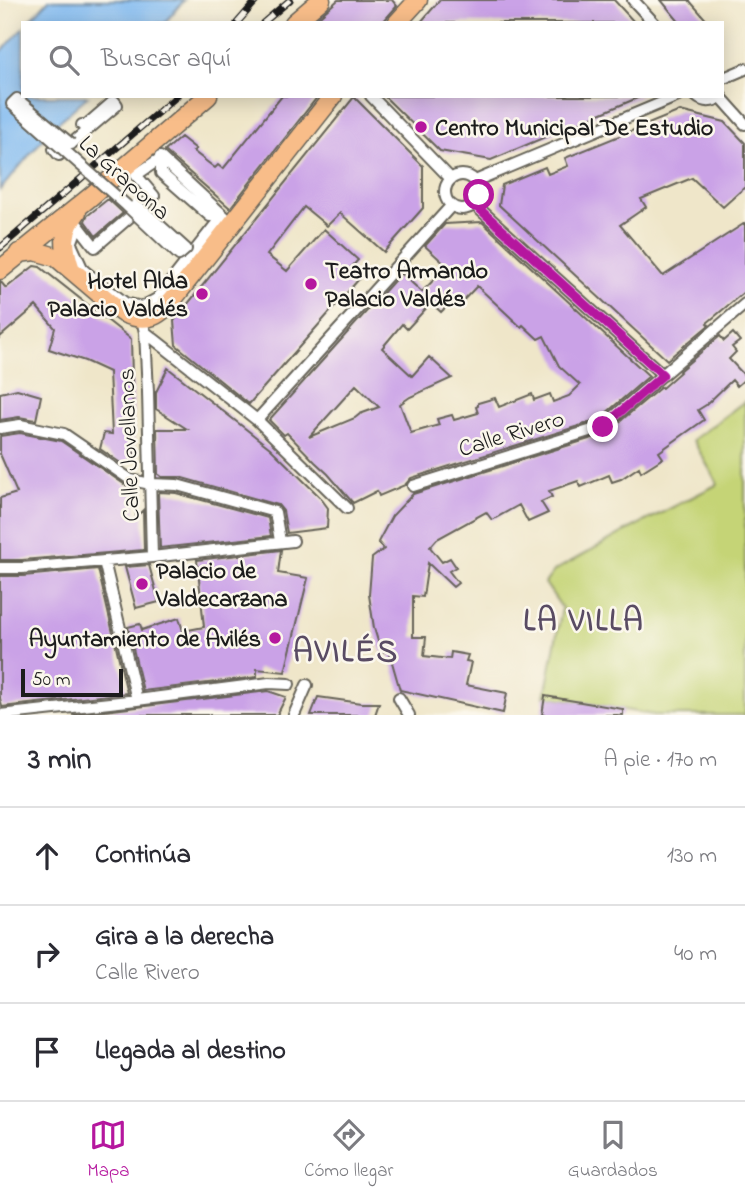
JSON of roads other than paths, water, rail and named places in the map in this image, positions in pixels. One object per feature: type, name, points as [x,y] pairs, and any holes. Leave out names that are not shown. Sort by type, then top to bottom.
[{"type":"main road","points":[[297,21],[321,0]]},
{"type":"main road","points":[[399,21],[418,0]]},
{"type":"main road","points":[[0,270],[89,198],[155,152],[206,98]]},
{"type":"main road","points":[[19,253],[35,251],[56,257],[121,313],[143,326],[163,310],[228,219],[331,98]]},
{"type":"main road","points":[[69,267],[65,236],[68,225],[89,198]]},
{"type":"street","points":[[633,0],[652,21]]},
{"type":"street","points":[[724,76],[745,69]]},
{"type":"street","points":[[373,98],[451,178]]},
{"type":"street","points":[[475,181],[673,98]]},
{"type":"street","points":[[700,98],[707,102],[719,98]]},
{"type":"street","points":[[723,98],[745,124]]},
{"type":"street","name":"La Grapona","points":[[82,125],[84,127],[114,101],[117,105],[71,144],[17,99],[12,104],[179,255],[186,249],[135,206]]},
{"type":"street","points":[[155,152],[228,219],[157,299],[142,307],[125,303],[83,270],[71,244],[78,225],[94,247],[154,196],[136,175],[155,152]]},
{"type":"street","points":[[466,175],[475,181],[479,190],[474,204],[463,209],[451,205],[444,194],[451,178],[466,175]]},
{"type":"street","points":[[474,204],[663,375]]},
{"type":"street","points":[[257,420],[451,205]]},
{"type":"street","name":"Calle Rivero","points":[[413,486],[603,427],[745,304]]},
{"type":"street","points":[[143,326],[257,420],[347,508]]},
{"type":"street","name":"Calle Jovellanos","points":[[143,326],[152,557]]},
{"type":"street","points":[[0,428],[20,425],[64,433],[131,480],[177,485],[275,512],[280,541]]},
{"type":"street","points":[[0,568],[152,557],[293,541]]},
{"type":"street","points":[[104,561],[137,700]]},
{"type":"street","points":[[0,715],[269,683],[289,684]]},
{"type":"street","points":[[294,715],[307,685]]},
{"type":"street","points":[[399,698],[409,715]]},
{"type":"water","points":[[49,0],[184,0],[167,21],[29,21]]},
{"type":"water","points":[[21,30],[21,98],[86,98],[53,127],[0,190],[0,53]]},
{"type":"railway","points":[[239,21],[257,0]]},
{"type":"railway","points":[[265,21],[290,0]]},
{"type":"railway","points":[[0,248],[175,98]]},
{"type":"place","name":"Centro Municipal De Estudio","points":[[421,127]]},
{"type":"place","name":"Teatro Armando Palacio Valdés","points":[[311,284]]},
{"type":"place","name":"Hotel Alda Palacio Valdés","points":[[202,294]]},
{"type":"place","name":"Palacio de Valdecarzana","points":[[142,584]]},
{"type":"place","name":"Ayuntamiento de Avilés","points":[[275,638]]},
{"type":"district","name":"LA VILLA","points":[[584,619]]},
{"type":"district","name":"AVILÉS","points":[[346,650]]}]
